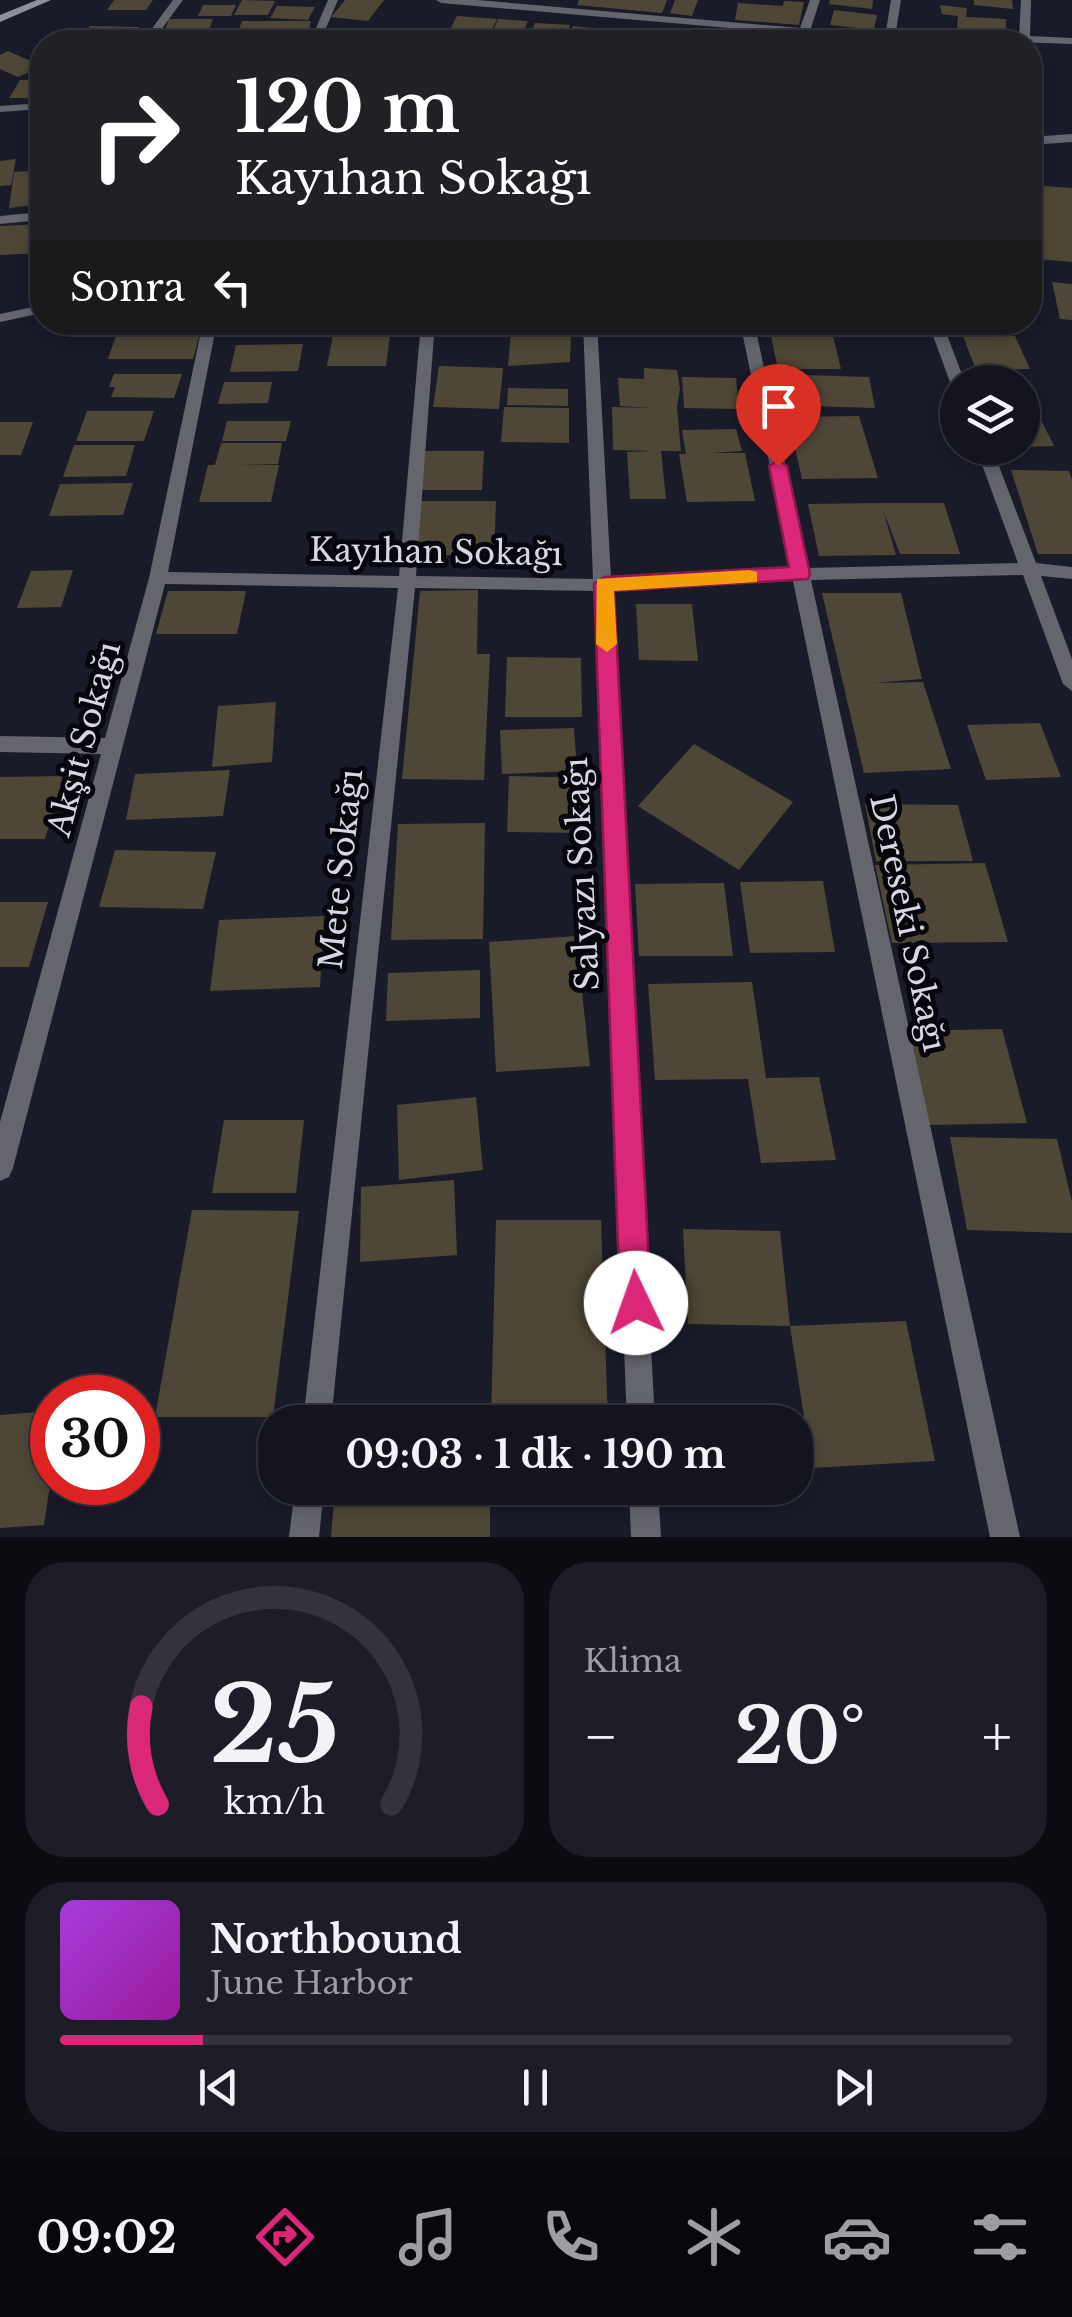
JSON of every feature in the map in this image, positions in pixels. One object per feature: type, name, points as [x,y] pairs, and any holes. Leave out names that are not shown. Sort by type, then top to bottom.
[{"type":"street","points":[[0,19],[46,0]]},
{"type":"street","points":[[156,30],[178,0]]},
{"type":"street","points":[[320,30],[333,0]]},
{"type":"street","points":[[441,0],[734,30]]},
{"type":"street","points":[[804,30],[814,0]]},
{"type":"street","points":[[891,30],[896,0]]},
{"type":"street","points":[[1025,30],[1026,0]]},
{"type":"street","points":[[1042,42],[1072,42]]},
{"type":"street","points":[[0,108],[30,107]]},
{"type":"street","points":[[1042,139],[1072,138]]},
{"type":"street","points":[[0,220],[30,217]]},
{"type":"street","points":[[0,318],[30,312]]},
{"type":"street","name":"Akşit Sokağı","points":[[0,1168],[158,578],[207,335]]},
{"type":"street","name":"Mete Sokağı","points":[[319,1405],[407,582],[427,335]]},
{"type":"street","name":"Salyazı Sokağı","points":[[591,335],[640,1405]]},
{"type":"street","name":"Dereseki Sokağı","points":[[750,335],[1006,1537]]},
{"type":"street","points":[[940,335],[951,365]]},
{"type":"street","points":[[991,465],[1072,684]]},
{"type":"street","name":"Kayıhan Sokağı","points":[[158,578],[604,584],[800,574],[1031,569],[1072,573]]},
{"type":"street","points":[[0,744],[113,746]]},
{"type":"street","points":[[304,1537],[308,1505]]},
{"type":"street","points":[[645,1505],[646,1537]]},
{"type":"building","points":[[114,0],[153,0],[146,10],[107,10]]},
{"type":"building","points":[[242,0],[275,1],[268,15],[234,15]]},
{"type":"building","points":[[345,0],[384,0],[368,21],[331,17]]},
{"type":"building","points":[[579,0],[667,0],[662,13],[577,5]]},
{"type":"building","points":[[675,0],[698,0],[692,16],[670,13]]},
{"type":"building","points":[[830,0],[873,0],[872,9],[829,4]]},
{"type":"building","points":[[974,0],[1012,0],[1013,9],[974,5]]},
{"type":"building","points":[[784,1],[804,2],[799,25],[735,20],[738,3],[783,6]]},
{"type":"building","points":[[203,5],[236,5],[231,16],[198,16]]},
{"type":"building","points":[[940,5],[967,8],[966,17],[1006,19],[1006,30],[957,28],[958,16],[942,14]]},
{"type":"building","points":[[277,6],[315,7],[308,20],[270,18]]},
{"type":"building","points":[[834,10],[877,15],[874,30],[830,25]]},
{"type":"building","points":[[457,16],[497,19],[492,30],[450,30]]},
{"type":"building","points":[[169,19],[213,19],[209,30],[165,30]]},
{"type":"building","points":[[498,19],[528,21],[524,30],[493,30]]},
{"type":"building","points":[[242,21],[311,21],[309,30],[239,30]]},
{"type":"building","points":[[535,23],[570,25],[568,30],[532,30]]},
{"type":"building","points":[[90,26],[139,27],[137,30],[87,30]]},
{"type":"building","points":[[573,26],[604,29],[604,30],[572,30]]},
{"type":"building","points":[[8,51],[30,61],[30,72],[18,77],[0,69],[0,55]]},
{"type":"building","points":[[20,80],[30,80],[30,98],[9,98]]},
{"type":"building","points":[[16,159],[11,185],[0,186],[0,161]]},
{"type":"building","points":[[30,171],[30,205],[9,208],[14,172]]},
{"type":"building","points":[[1042,186],[1072,188],[1072,262],[1042,259]]},
{"type":"building","points":[[30,225],[30,254],[0,255],[0,226]]},
{"type":"building","points":[[1052,282],[1072,284],[1072,320],[1060,319]]},
{"type":"building","points":[[116,335],[199,335],[193,359],[108,359]]},
{"type":"building","points":[[333,335],[390,335],[386,366],[327,366]]},
{"type":"building","points":[[511,335],[571,335],[570,362],[508,366]]},
{"type":"building","points":[[771,336],[833,336],[841,369],[778,369]]},
{"type":"building","points":[[963,336],[1015,336],[1028,365],[974,365]]},
{"type":"building","points":[[303,344],[298,371],[230,372],[236,345]]},
{"type":"building","points":[[439,366],[503,368],[499,409],[433,407]]},
{"type":"building","points":[[644,368],[677,370],[681,451],[661,451],[666,499],[630,499],[627,452],[653,451],[613,450],[612,407],[651,408],[620,406],[618,378],[644,379]]},
{"type":"building","points":[[114,374],[182,374],[174,398],[111,397],[115,387],[109,387]]},
{"type":"building","points":[[804,375],[869,377],[875,408],[809,406]]},
{"type":"building","points":[[682,377],[736,378],[739,409],[684,408]]},
{"type":"building","points":[[224,382],[272,382],[268,403],[218,404]]},
{"type":"building","points":[[508,388],[568,389],[568,406],[507,405]]},
{"type":"building","points":[[504,407],[569,408],[569,443],[501,442]]},
{"type":"building","points":[[87,411],[154,411],[144,441],[76,441]]},
{"type":"building","points":[[859,416],[878,478],[802,479],[788,417]]},
{"type":"building","points":[[1040,418],[1054,446],[1040,446]]},
{"type":"building","points":[[227,421],[291,421],[286,441],[222,441]]},
{"type":"building","points":[[0,422],[33,422],[21,455],[0,455]]},
{"type":"building","points":[[736,429],[742,451],[712,453],[745,453],[755,501],[687,502],[679,454],[686,454],[682,430]]},
{"type":"building","points":[[221,443],[282,443],[278,464],[240,464],[279,465],[271,502],[199,502],[208,465],[215,465]]},
{"type":"building","points":[[74,445],[135,445],[126,476],[63,477]]},
{"type":"building","points":[[422,451],[484,451],[482,490],[418,490]]},
{"type":"building","points":[[1011,470],[1069,471],[1072,554],[1038,554]]},
{"type":"building","points":[[133,483],[123,515],[49,516],[60,484]]},
{"type":"building","points":[[419,501],[496,501],[494,555],[413,555]]},
{"type":"building","points":[[944,503],[960,554],[900,554],[883,510],[896,555],[819,556],[808,504]]},
{"type":"building","points":[[73,570],[61,607],[17,608],[31,571]]},
{"type":"building","points":[[478,590],[477,654],[490,654],[484,780],[402,779],[420,591]]},
{"type":"building","points":[[168,591],[246,591],[237,634],[156,634]]},
{"type":"building","points":[[822,593],[901,593],[922,679],[874,683],[923,682],[951,769],[864,773]]},
{"type":"building","points":[[636,604],[692,604],[698,661],[639,660]]},
{"type":"building","points":[[507,657],[581,658],[582,717],[505,717]]},
{"type":"building","points":[[276,702],[272,762],[212,767],[218,706]]},
{"type":"building","points":[[1040,723],[1061,777],[986,780],[967,725]]},
{"type":"building","points":[[574,728],[577,771],[502,774],[500,730]]},
{"type":"building","points":[[694,744],[793,802],[739,870],[638,806]]},
{"type":"building","points":[[230,770],[223,816],[126,820],[135,774]]},
{"type":"building","points":[[64,776],[45,839],[0,839],[0,777]]},
{"type":"building","points":[[509,776],[588,778],[589,833],[507,832]]},
{"type":"building","points":[[865,804],[958,805],[973,861],[876,861]]},
{"type":"building","points":[[485,823],[483,939],[391,940],[398,824]]},
{"type":"building","points":[[115,850],[216,852],[203,909],[99,907]]},
{"type":"building","points":[[985,863],[1008,942],[892,943],[875,865]]},
{"type":"building","points":[[823,881],[835,952],[750,953],[740,882]]},
{"type":"building","points":[[724,883],[733,956],[639,956],[635,884]]},
{"type":"building","points":[[0,902],[48,902],[29,967],[0,967]]},
{"type":"building","points":[[324,916],[320,987],[210,991],[219,920]]},
{"type":"building","points":[[576,936],[590,1066],[496,1072],[489,942]]},
{"type":"building","points":[[480,970],[480,1018],[386,1021],[388,973]]},
{"type":"building","points":[[752,982],[766,1078],[819,1077],[836,1160],[761,1163],[748,1079],[655,1080],[648,984]]},
{"type":"building","points":[[1002,1029],[1027,1123],[928,1125],[907,1031]]},
{"type":"building","points":[[476,1097],[483,1170],[399,1180],[397,1105]]},
{"type":"building","points":[[224,1120],[304,1120],[296,1193],[212,1193]]},
{"type":"building","points":[[950,1137],[1057,1139],[1072,1202],[1072,1233],[967,1230]]},
{"type":"building","points":[[454,1180],[457,1255],[360,1262],[361,1187]]},
{"type":"building","points":[[192,1210],[299,1211],[275,1405],[258,1405],[258,1417],[160,1417],[160,1389]]},
{"type":"building","points":[[496,1220],[601,1220],[607,1405],[491,1405]]},
{"type":"building","points":[[683,1229],[780,1231],[790,1326],[688,1324]]},
{"type":"building","points":[[906,1321],[935,1461],[813,1468],[813,1405],[802,1405],[790,1326]]},
{"type":"building","points":[[30,1413],[30,1505],[47,1505],[44,1525],[0,1528],[0,1415]]},
{"type":"building","points":[[334,1505],[490,1505],[490,1537],[331,1537]]},
{"type":"slow traffic","points":[[607,644],[604,584],[749,577]]},
{"type":"route","points":[[636,1303],[604,584],[800,574],[778,466]]}]
